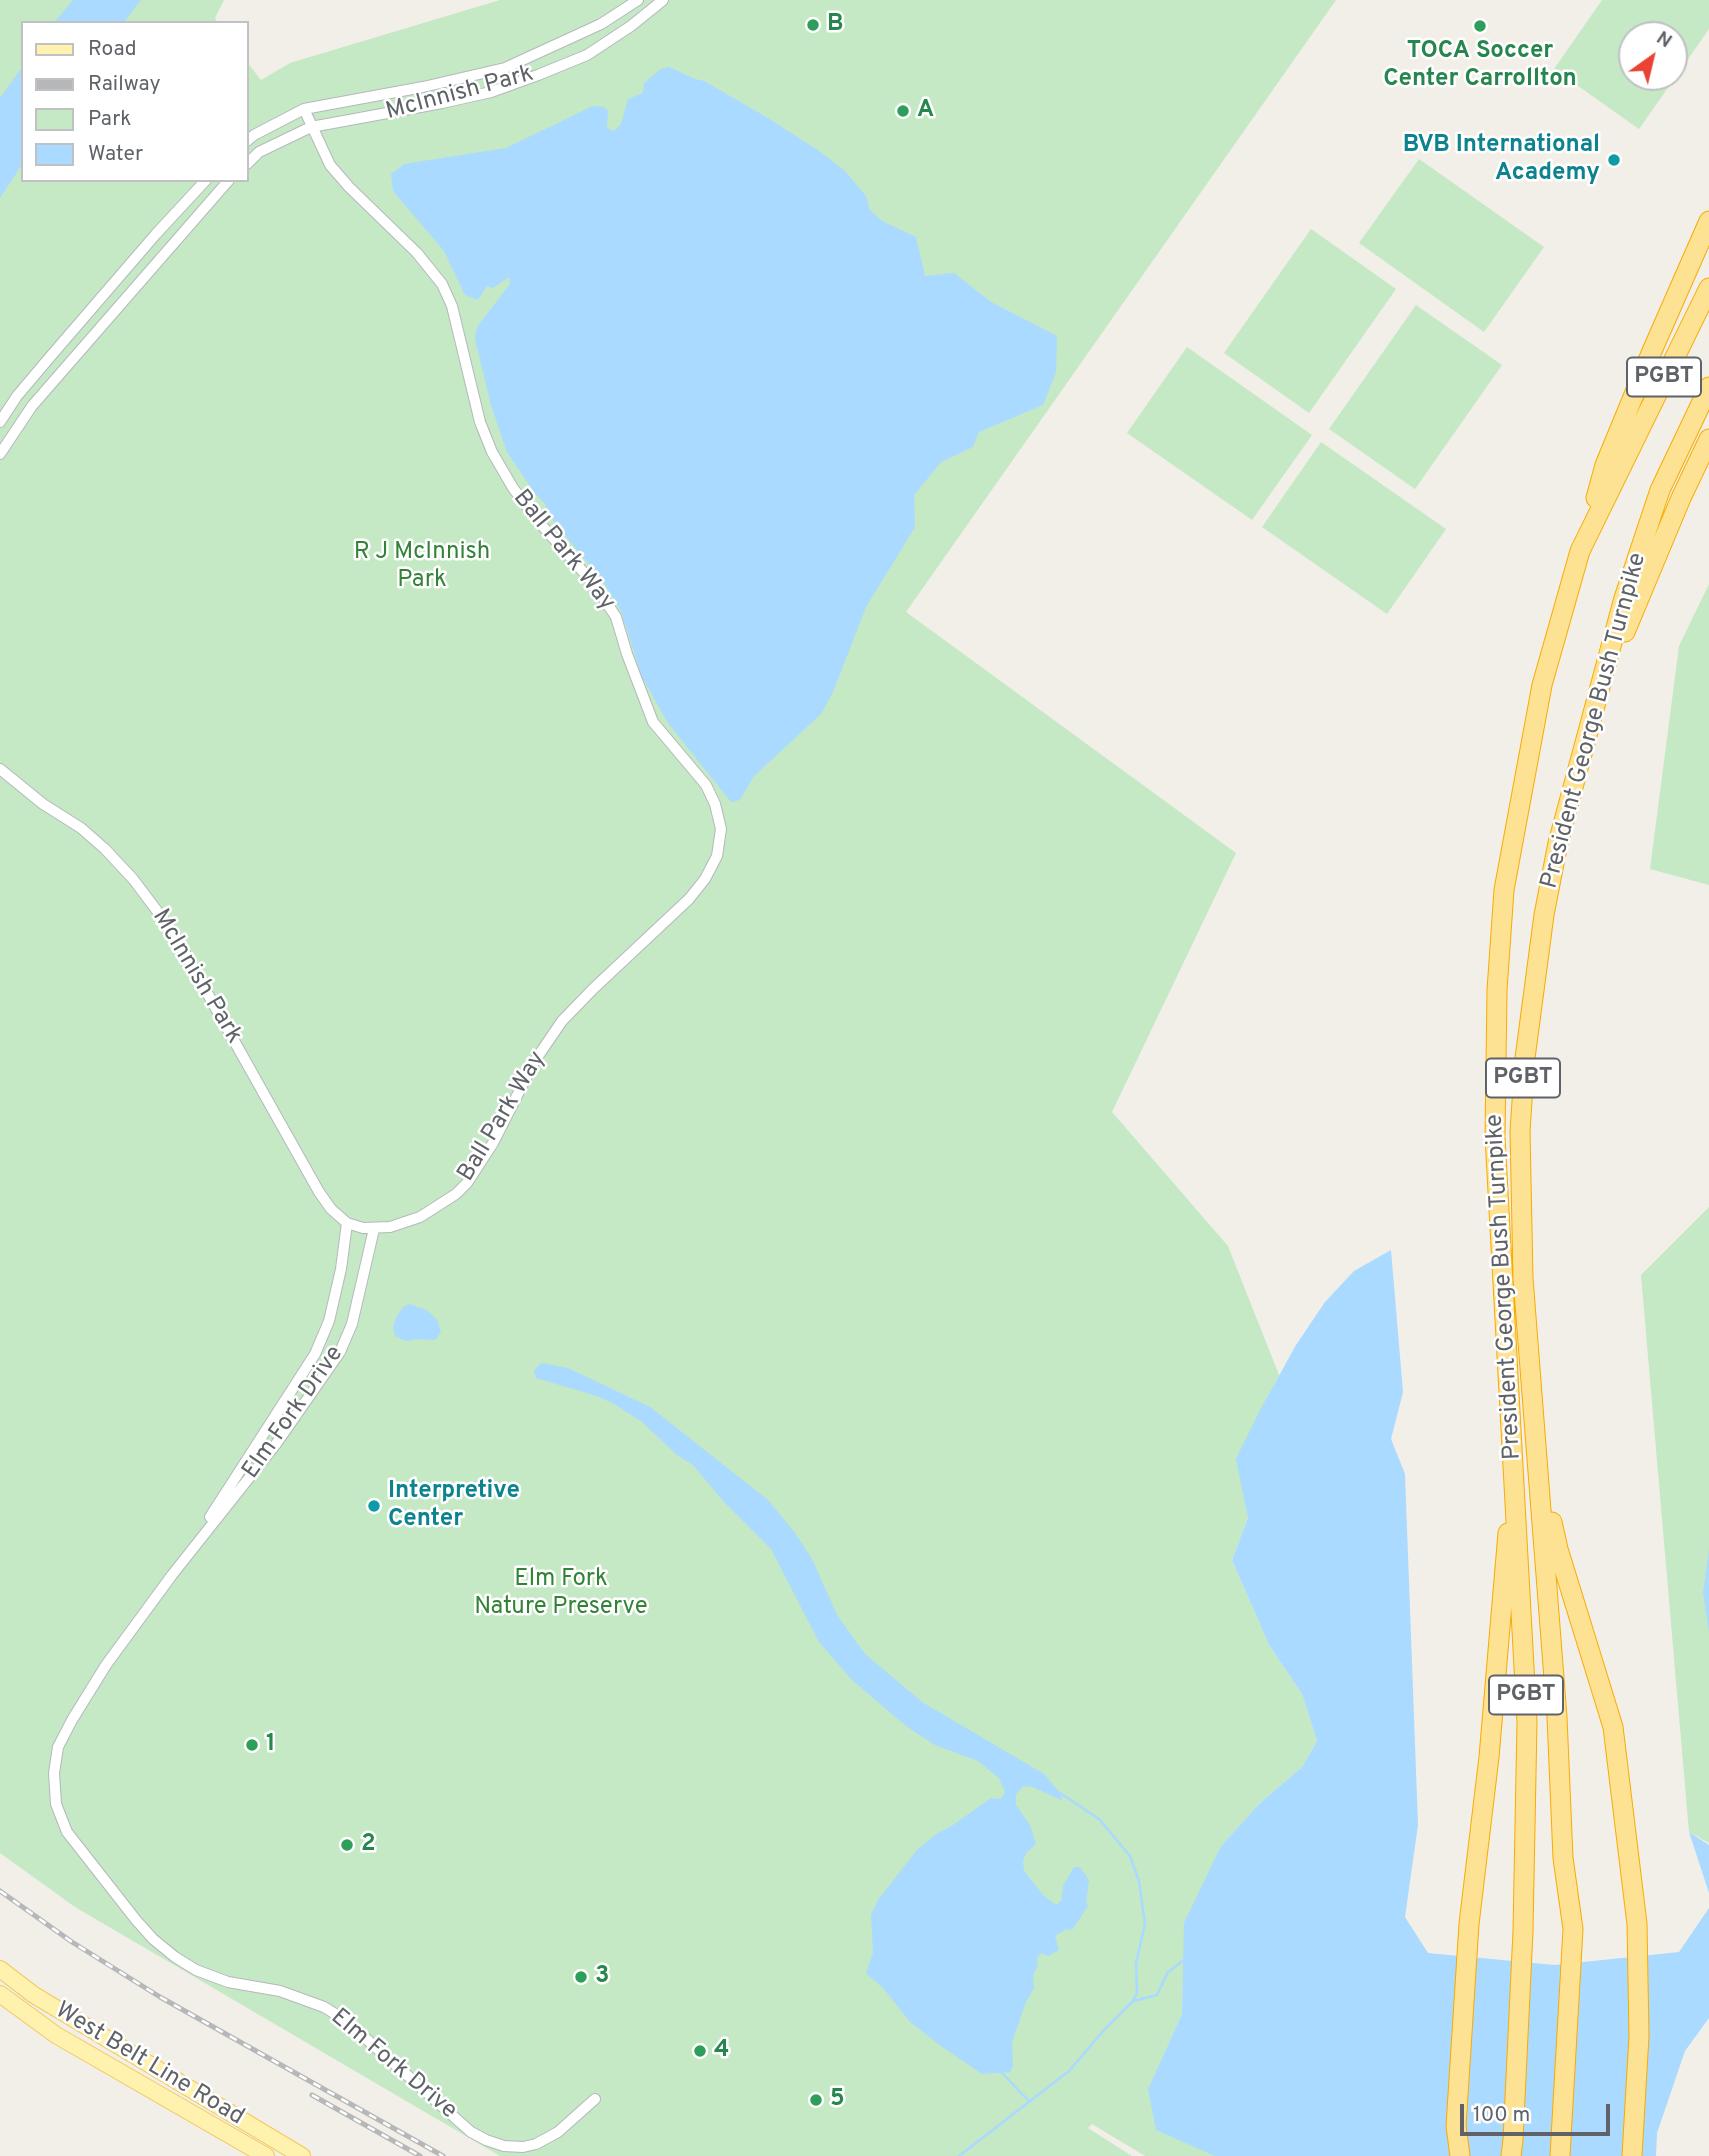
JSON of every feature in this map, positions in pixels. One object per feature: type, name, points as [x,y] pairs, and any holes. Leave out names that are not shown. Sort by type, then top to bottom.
[{"type":"highway","points":[[1580,551],[1605,465],[1709,220]]},
{"type":"highway","name":"President George Bush Turnpike","points":[[1511,2156],[1523,1931],[1527,1722],[1495,1137],[1497,990],[1504,890],[1542,685],[1580,551],[1709,288]]},
{"type":"highway","name":"President George Bush Turnpike","points":[[1560,2156],[1573,1929],[1563,1858],[1557,1717],[1523,1278],[1520,1131],[1525,1058],[1542,927],[1558,843],[1596,700],[1624,598],[1660,490],[1709,387]]},
{"type":"highway","points":[[1596,700],[1681,498],[1709,439]]},
{"type":"highway","points":[[1460,2156],[1456,2126],[1469,1924],[1489,1757],[1514,1459]]},
{"type":"highway","points":[[1538,1463],[1558,1549],[1613,1727],[1637,1924],[1639,2036],[1632,2156]]},
{"type":"main road","name":"West Belt Line Road","points":[[0,1969],[34,1995],[302,2156]]},
{"type":"main road","name":"West Belt Line Road","points":[[0,1994],[56,2035],[265,2156]]},
{"type":"street","name":"McInnish Park","points":[[248,140],[304,109],[423,87],[505,68],[601,24],[638,0]]},
{"type":"street","name":"McInnish Park","points":[[248,163],[259,152],[311,127],[491,92],[538,75],[587,55],[631,26],[663,0]]},
{"type":"street","name":"Ball Park Way","points":[[304,109],[330,166],[417,253],[442,284],[452,306],[480,422],[492,452],[513,488],[538,521],[594,583],[616,617],[653,722],[706,785],[715,804],[721,830],[717,856],[690,899],[562,1021],[534,1062],[493,1143],[467,1183],[456,1194],[419,1217],[390,1227],[374,1229],[347,1223]]},
{"type":"street","points":[[0,422],[17,396],[50,357],[204,182]]},
{"type":"street","points":[[0,454],[32,406],[227,182]]},
{"type":"street","name":"McInnish Park","points":[[0,769],[43,804],[81,828],[133,878],[173,932],[319,1192],[331,1209],[347,1223]]},
{"type":"street","name":"Elm Fork Drive","points":[[172,1575],[264,1437],[315,1354],[329,1321],[341,1269],[347,1223]]},
{"type":"street","name":"Elm Fork Drive","points":[[374,1229],[352,1324],[340,1352],[276,1444],[172,1575],[106,1665],[58,1747],[54,1773],[56,1804],[67,1832],[153,1939],[196,1970],[228,1982],[280,1991],[307,1999],[345,2020],[471,2132],[504,2146],[523,2147],[536,2144],[558,2132],[595,2099]]},
{"type":"green space","name":"R J McInnish Park","points":[[0,0],[224,0],[215,18],[217,21],[21,21],[21,182],[248,182],[248,63],[261,80],[290,63],[500,0],[1336,0],[906,612],[1236,853],[1112,1112],[1228,1246],[1279,1375],[1237,1459],[1248,1518],[1232,1560],[1269,1645],[1302,1694],[1317,1741],[1302,1767],[1260,1803],[1221,1846],[1183,1980],[1182,2014],[1148,2090],[1215,2156],[1145,2156],[1092,2124],[1088,2128],[1132,2156],[500,2156],[75,1907],[0,1853]]},
{"type":"green space","points":[[1602,0],[1709,0],[1709,29],[1688,59],[1688,21],[1618,21],[1618,91],[1666,91],[1639,129],[1554,69]]},
{"type":"green space","points":[[1419,159],[1544,247],[1484,332],[1359,243]]},
{"type":"green space","points":[[1311,229],[1396,289],[1309,413],[1224,353]]},
{"type":"green space","points":[[1416,305],[1502,365],[1415,489],[1329,429]]},
{"type":"green space","points":[[1187,347],[1312,435],[1252,520],[1127,433]]},
{"type":"green space","points":[[1321,442],[1446,529],[1387,614],[1262,527]]},
{"type":"green space","points":[[1709,584],[1709,885],[1650,869],[1679,646]]},
{"type":"green space","points":[[1709,1207],[1709,1843],[1689,1832],[1641,1275]]},
{"type":"water","points":[[73,0],[141,0],[125,21],[56,21]]},
{"type":"water","points":[[669,67],[704,81],[768,118],[844,170],[866,196],[870,210],[882,221],[916,237],[925,276],[954,273],[991,302],[1057,336],[1056,372],[1043,405],[979,432],[973,447],[941,462],[914,495],[915,527],[866,607],[833,692],[821,714],[754,776],[740,800],[731,802],[668,723],[642,677],[621,611],[603,581],[554,522],[545,504],[507,452],[491,405],[475,339],[477,327],[510,284],[509,277],[493,288],[487,286],[478,300],[465,295],[444,251],[393,191],[391,174],[404,164],[506,148],[593,106],[604,107],[608,111],[607,128],[614,131],[621,124],[628,99],[643,93],[644,83],[661,69]]},
{"type":"water","points":[[21,69],[21,166],[0,198],[0,98]]},
{"type":"water","points":[[1391,1250],[1403,1392],[1391,1439],[1405,1474],[1418,1825],[1405,1917],[1428,1953],[1555,1965],[1679,1952],[1709,1908],[1709,2018],[1685,2051],[1657,2133],[1656,2156],[1215,2156],[1156,2130],[1148,2089],[1182,2014],[1184,1923],[1221,1846],[1260,1803],[1302,1767],[1317,1741],[1302,1694],[1269,1645],[1232,1560],[1248,1518],[1236,1459],[1296,1345],[1325,1302],[1354,1271]]},
{"type":"water","points":[[409,1304],[427,1310],[437,1320],[441,1332],[435,1340],[407,1341],[395,1336],[393,1327],[396,1318],[403,1307]]},
{"type":"water","points":[[541,1363],[568,1368],[650,1407],[768,1500],[812,1559],[837,1615],[865,1654],[922,1702],[1044,1774],[1060,1793],[1063,1801],[1033,1787],[1024,1786],[1016,1794],[1016,1805],[1030,1825],[1036,1844],[1026,1853],[1024,1871],[1044,1896],[1056,1905],[1061,1901],[1063,1886],[1074,1867],[1080,1867],[1089,1880],[1086,1903],[1088,1906],[1072,1930],[1066,1929],[1055,1936],[1059,1950],[1048,1956],[1042,1953],[1037,1957],[1038,1965],[1033,1975],[1034,1988],[1026,2002],[1012,2042],[1013,2067],[1010,2072],[982,2074],[941,2046],[910,2022],[884,1989],[866,1973],[873,1953],[871,1915],[878,1900],[917,1850],[936,1834],[991,1798],[1001,1799],[1005,1792],[999,1778],[978,1761],[935,1745],[906,1726],[852,1680],[819,1642],[771,1549],[724,1502],[693,1465],[677,1455],[642,1422],[616,1405],[597,1396],[536,1378],[534,1371]]},
{"type":"water","points":[[1709,1549],[1709,1633],[1703,1593]]},
{"type":"water","points":[[1689,1832],[1709,1845],[1709,1893]]},
{"type":"waterway","points":[[1060,1793],[1099,1819],[1130,1856],[1139,1881],[1145,1924],[1136,1963],[1137,1993],[1133,2001]]},
{"type":"waterway","points":[[959,2156],[1069,2071],[1133,2001],[1157,1995],[1168,1972],[1184,1960]]},
{"type":"waterway","points":[[1000,2071],[1029,2101]]},
{"type":"railway","points":[[0,1891],[72,1942],[160,1997],[443,2156]]},
{"type":"railway","points":[[312,2095],[420,2156]]},
{"type":"place","name":"B","points":[[813,25]]},
{"type":"place","name":"TOCA Soccer Center Carrollton","points":[[1480,26]]},
{"type":"place","name":"A","points":[[903,111]]},
{"type":"place","name":"BVB International Academy","points":[[1614,160]]},
{"type":"place","name":"Interpretive Center","points":[[374,1506]]},
{"type":"place","name":"1","points":[[252,1745]]},
{"type":"place","name":"2","points":[[347,1845]]},
{"type":"place","name":"3","points":[[581,1977]]},
{"type":"place","name":"4","points":[[700,2051]]},
{"type":"place","name":"5","points":[[816,2100]]},
{"type":"park label","name":"Elm Fork Nature Preserve","points":[[561,1594]]}]
